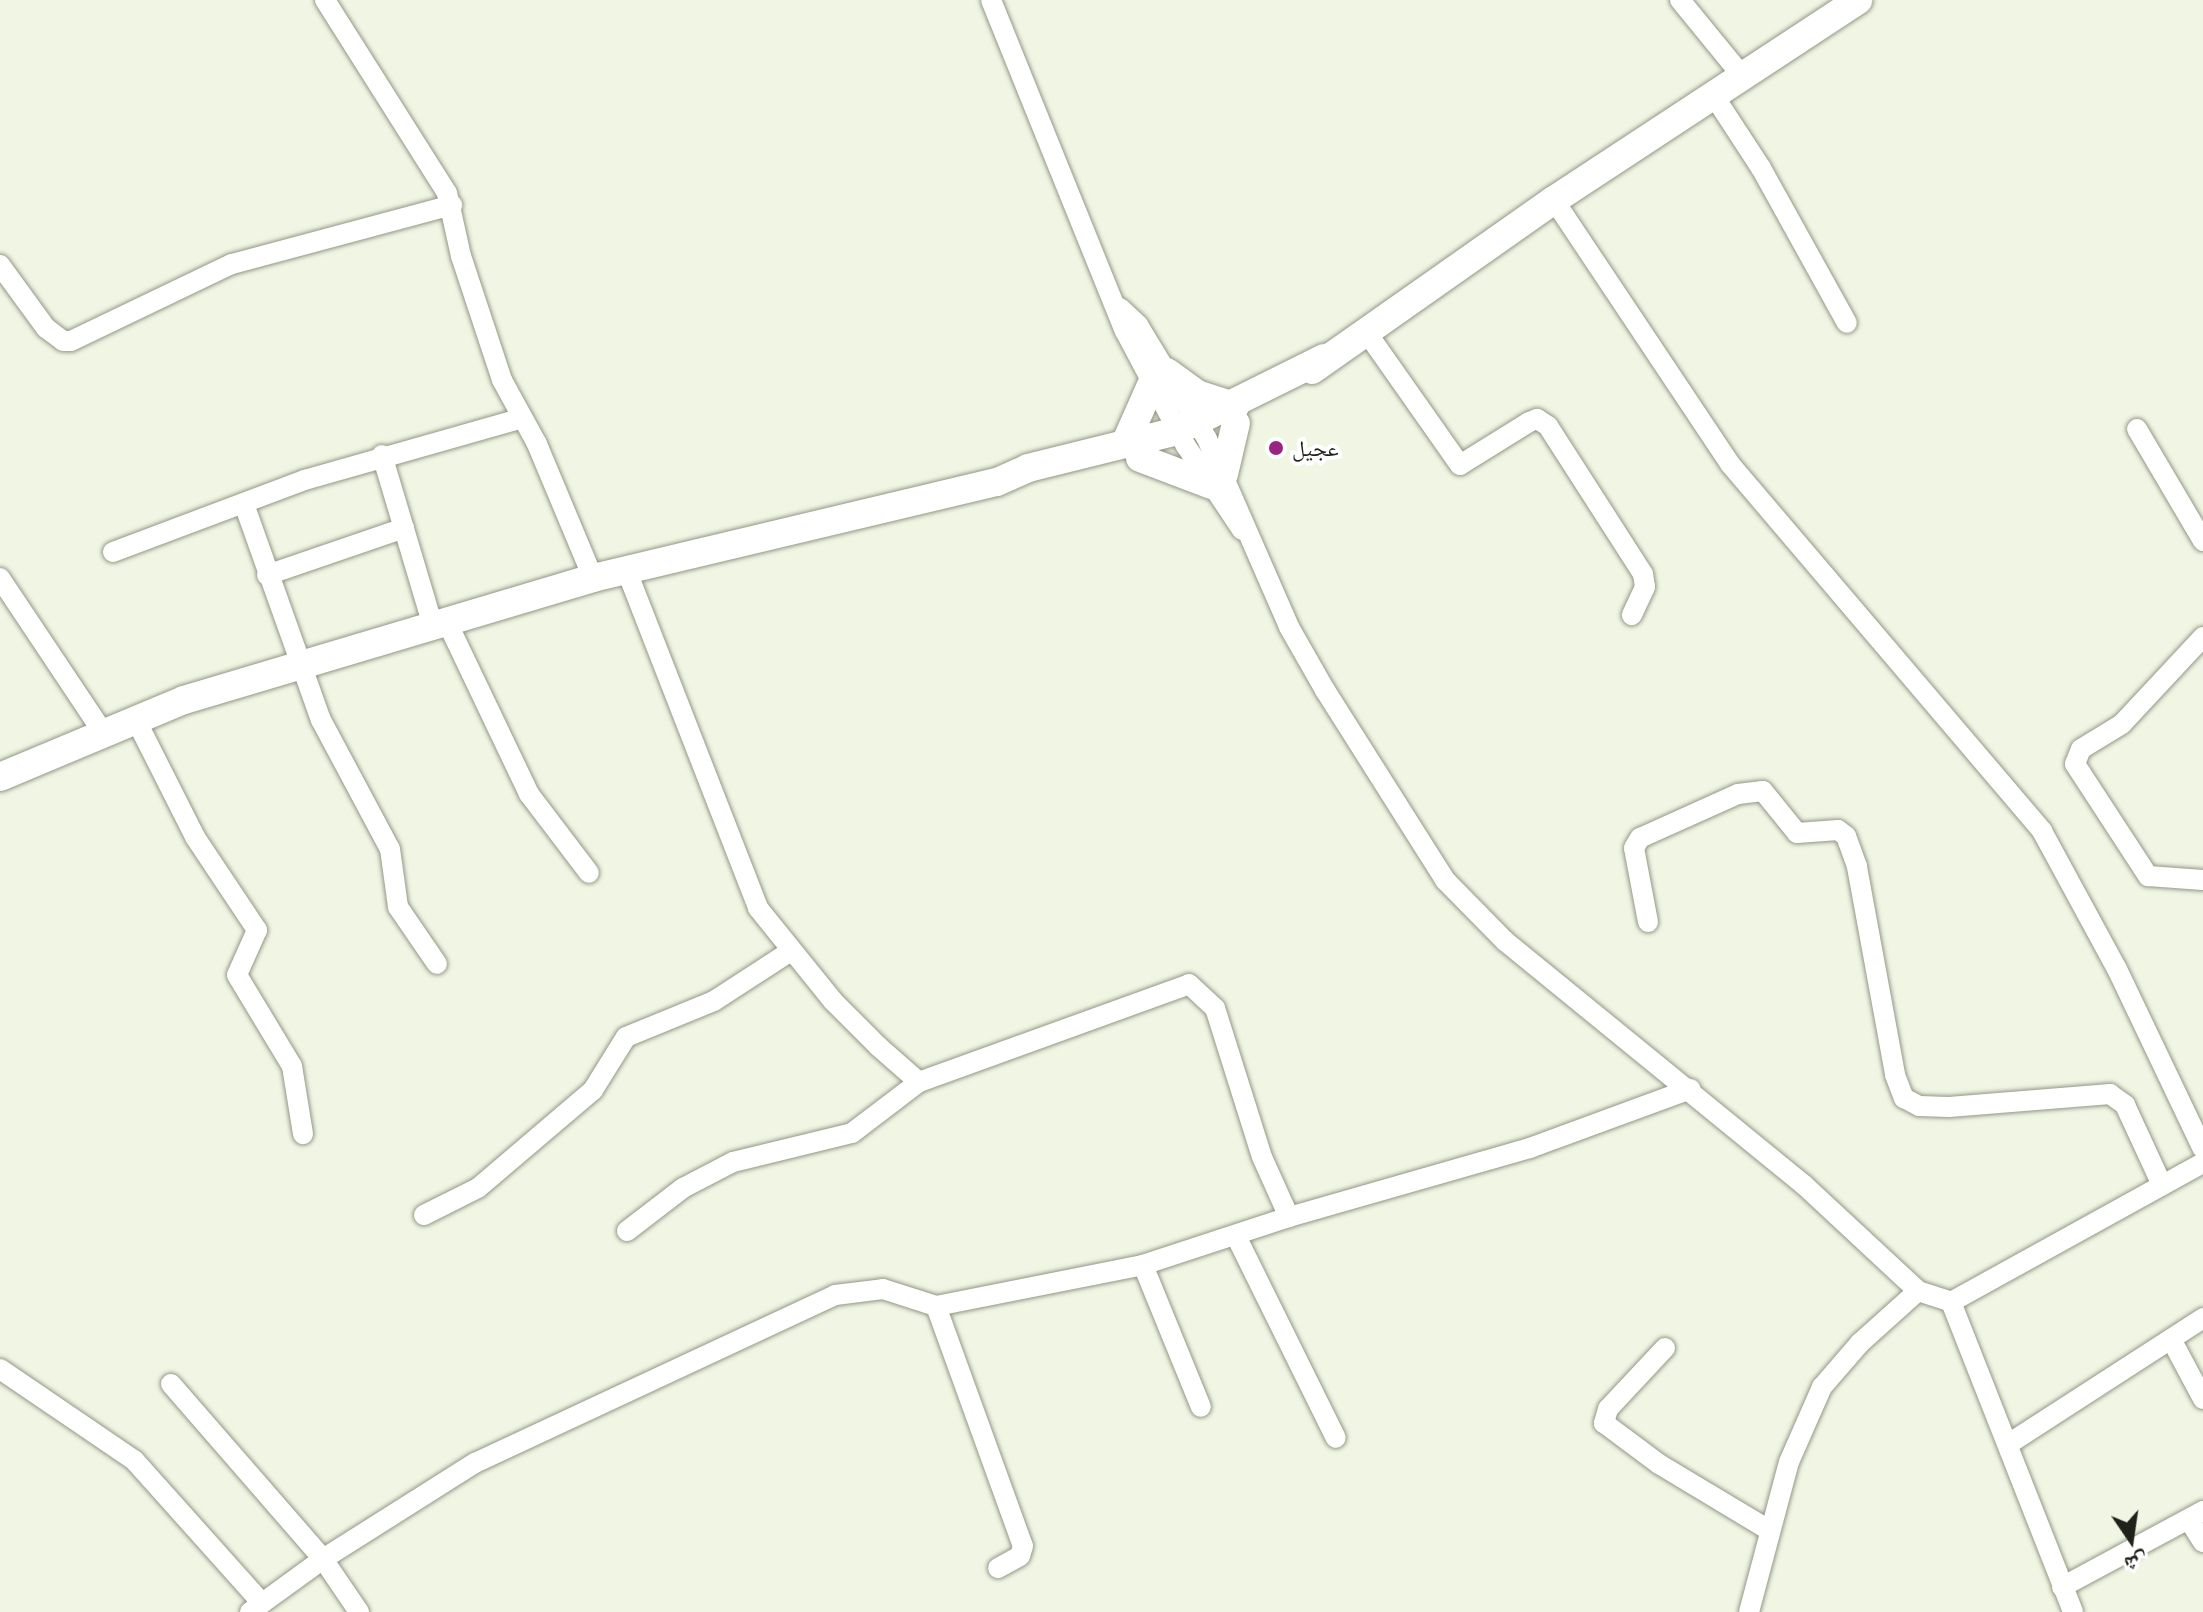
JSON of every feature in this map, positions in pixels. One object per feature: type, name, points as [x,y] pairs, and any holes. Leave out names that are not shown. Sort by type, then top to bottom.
[{"type":"main road","points":[[0,777],[135,718],[593,578],[997,482],[1031,483],[1192,435],[1236,414],[1324,358],[1554,200],[1858,0]]},
{"type":"main road","points":[[1132,451],[1160,378],[1236,414]]},
{"type":"main road","points":[[1132,451],[1218,480],[1236,414]]},
{"type":"street","points":[[325,0],[452,205],[481,323],[593,578]]},
{"type":"street","points":[[991,0],[1120,308],[1138,325],[1160,378],[1218,480],[1325,690],[1445,880],[1505,941],[1690,1089],[1918,1291],[1951,1302],[2203,1163]]},
{"type":"street","points":[[1680,0],[1743,77]]},
{"type":"street","points":[[1714,96],[1761,168],[1847,323]]},
{"type":"street","points":[[1554,200],[1730,464],[2042,831],[2117,969],[2203,1149]]},
{"type":"street","points":[[0,265],[46,328],[63,341],[71,341],[232,264],[452,205]]},
{"type":"street","points":[[1365,330],[1460,465],[1529,422],[1537,419],[1548,426],[1643,574],[1645,587],[1632,615]]},
{"type":"street","points":[[113,552],[382,455],[522,418]]},
{"type":"street","points":[[2137,429],[2203,541]]},
{"type":"street","points":[[382,455],[404,528],[440,624],[534,803],[589,873]]},
{"type":"street","points":[[244,504],[321,720],[390,849],[398,907],[437,964]]},
{"type":"street","points":[[267,575],[404,528]]},
{"type":"street","points":[[626,569],[758,908],[833,1001],[919,1082]]},
{"type":"street","points":[[0,578],[102,731]]},
{"type":"street","points":[[2203,637],[2122,724],[2081,749],[2075,764],[2148,876],[2203,880]]},
{"type":"street","points":[[135,718],[195,837],[257,930],[237,975],[292,1066],[303,1134]]},
{"type":"street","points":[[1648,922],[1634,848],[1640,838],[1738,794],[1763,791],[1797,833],[1838,830],[1846,836],[1895,1075],[1904,1098],[1919,1106],[1949,1107],[2110,1094],[2125,1105],[2162,1185]]},
{"type":"street","points":[[424,1215],[478,1188],[593,1090],[626,1037],[714,1001],[791,951]]},
{"type":"street","points":[[627,1231],[683,1188],[733,1162],[852,1133],[919,1082],[1189,984],[1215,1008],[1257,1144],[1289,1217]]},
{"type":"street","points":[[0,1369],[134,1460],[256,1608],[323,1559],[475,1463],[835,1295],[883,1289],[936,1306],[1143,1265],[1289,1217],[1530,1148],[1690,1089]]},
{"type":"street","points":[[1236,1236],[1336,1438]]},
{"type":"street","points":[[1143,1265],[1201,1407]]},
{"type":"street","points":[[1749,1612],[1767,1529],[1797,1440],[1822,1387],[1860,1343],[1918,1291]]},
{"type":"street","points":[[1951,1302],[2010,1443],[2073,1612]]},
{"type":"street","points":[[936,1306],[1023,1546],[1020,1556],[998,1568]]},
{"type":"street","points":[[2010,1443],[2203,1318]]},
{"type":"street","points":[[2171,1339],[2203,1399]]},
{"type":"street","points":[[1665,1348],[1608,1409],[1604,1423],[1649,1458],[1767,1529]]},
{"type":"street","points":[[171,1384],[323,1559],[359,1612]]},
{"type":"street","points":[[2062,1587],[2196,1516],[2203,1542]]},
{"type":"place","name":"عجيل","points":[[1276,448]]}]
